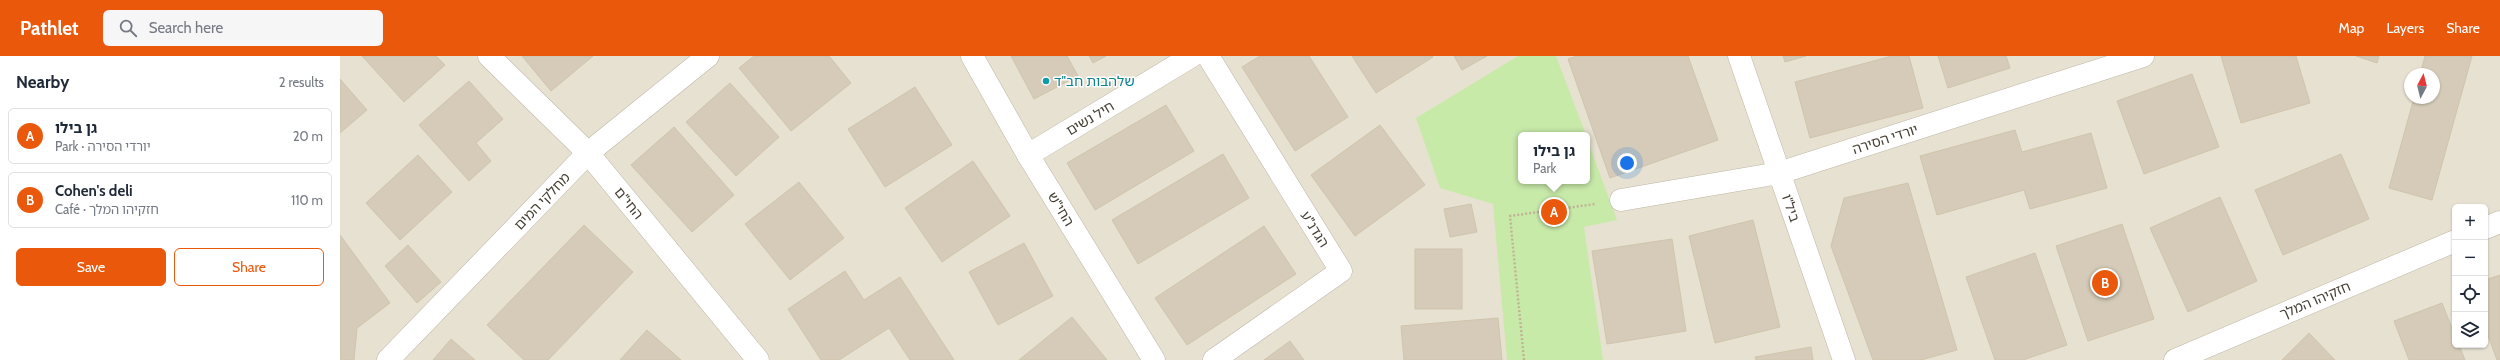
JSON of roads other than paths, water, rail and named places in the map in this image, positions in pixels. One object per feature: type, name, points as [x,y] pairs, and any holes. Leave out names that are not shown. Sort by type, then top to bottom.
[{"type":"street","name":"החי\"ם","points":[[489,56],[588,153],[758,360]]},
{"type":"street","name":"מחלקי המים","points":[[388,360],[588,153],[708,56]]},
{"type":"street","name":"החי\"ש","points":[[972,56],[1028,155],[1154,360]]},
{"type":"street","name":"חיל נשים","points":[[1028,155],[1192,56]]},
{"type":"street","name":"הגדנ\"ע","points":[[1208,56],[1341,270],[1214,360]]},
{"type":"street","name":"ביל\"ו","points":[[1739,56],[1844,360]]},
{"type":"street","name":"יורדי הסירה","points":[[1621,200],[1779,173],[2143,56]]},
{"type":"street","points":[[2488,227],[2500,222]]},
{"type":"street","name":"חזקיהו המלך","points":[[2175,360],[2452,242]]},
{"type":"place","name":"שלהבות חב\"ד","points":[[1046,81]]},
{"type":"place","name":"גן בילו","points":[[1554,212]]},
{"type":"place","name":"Cohen's deli","points":[[2105,283]]}]
